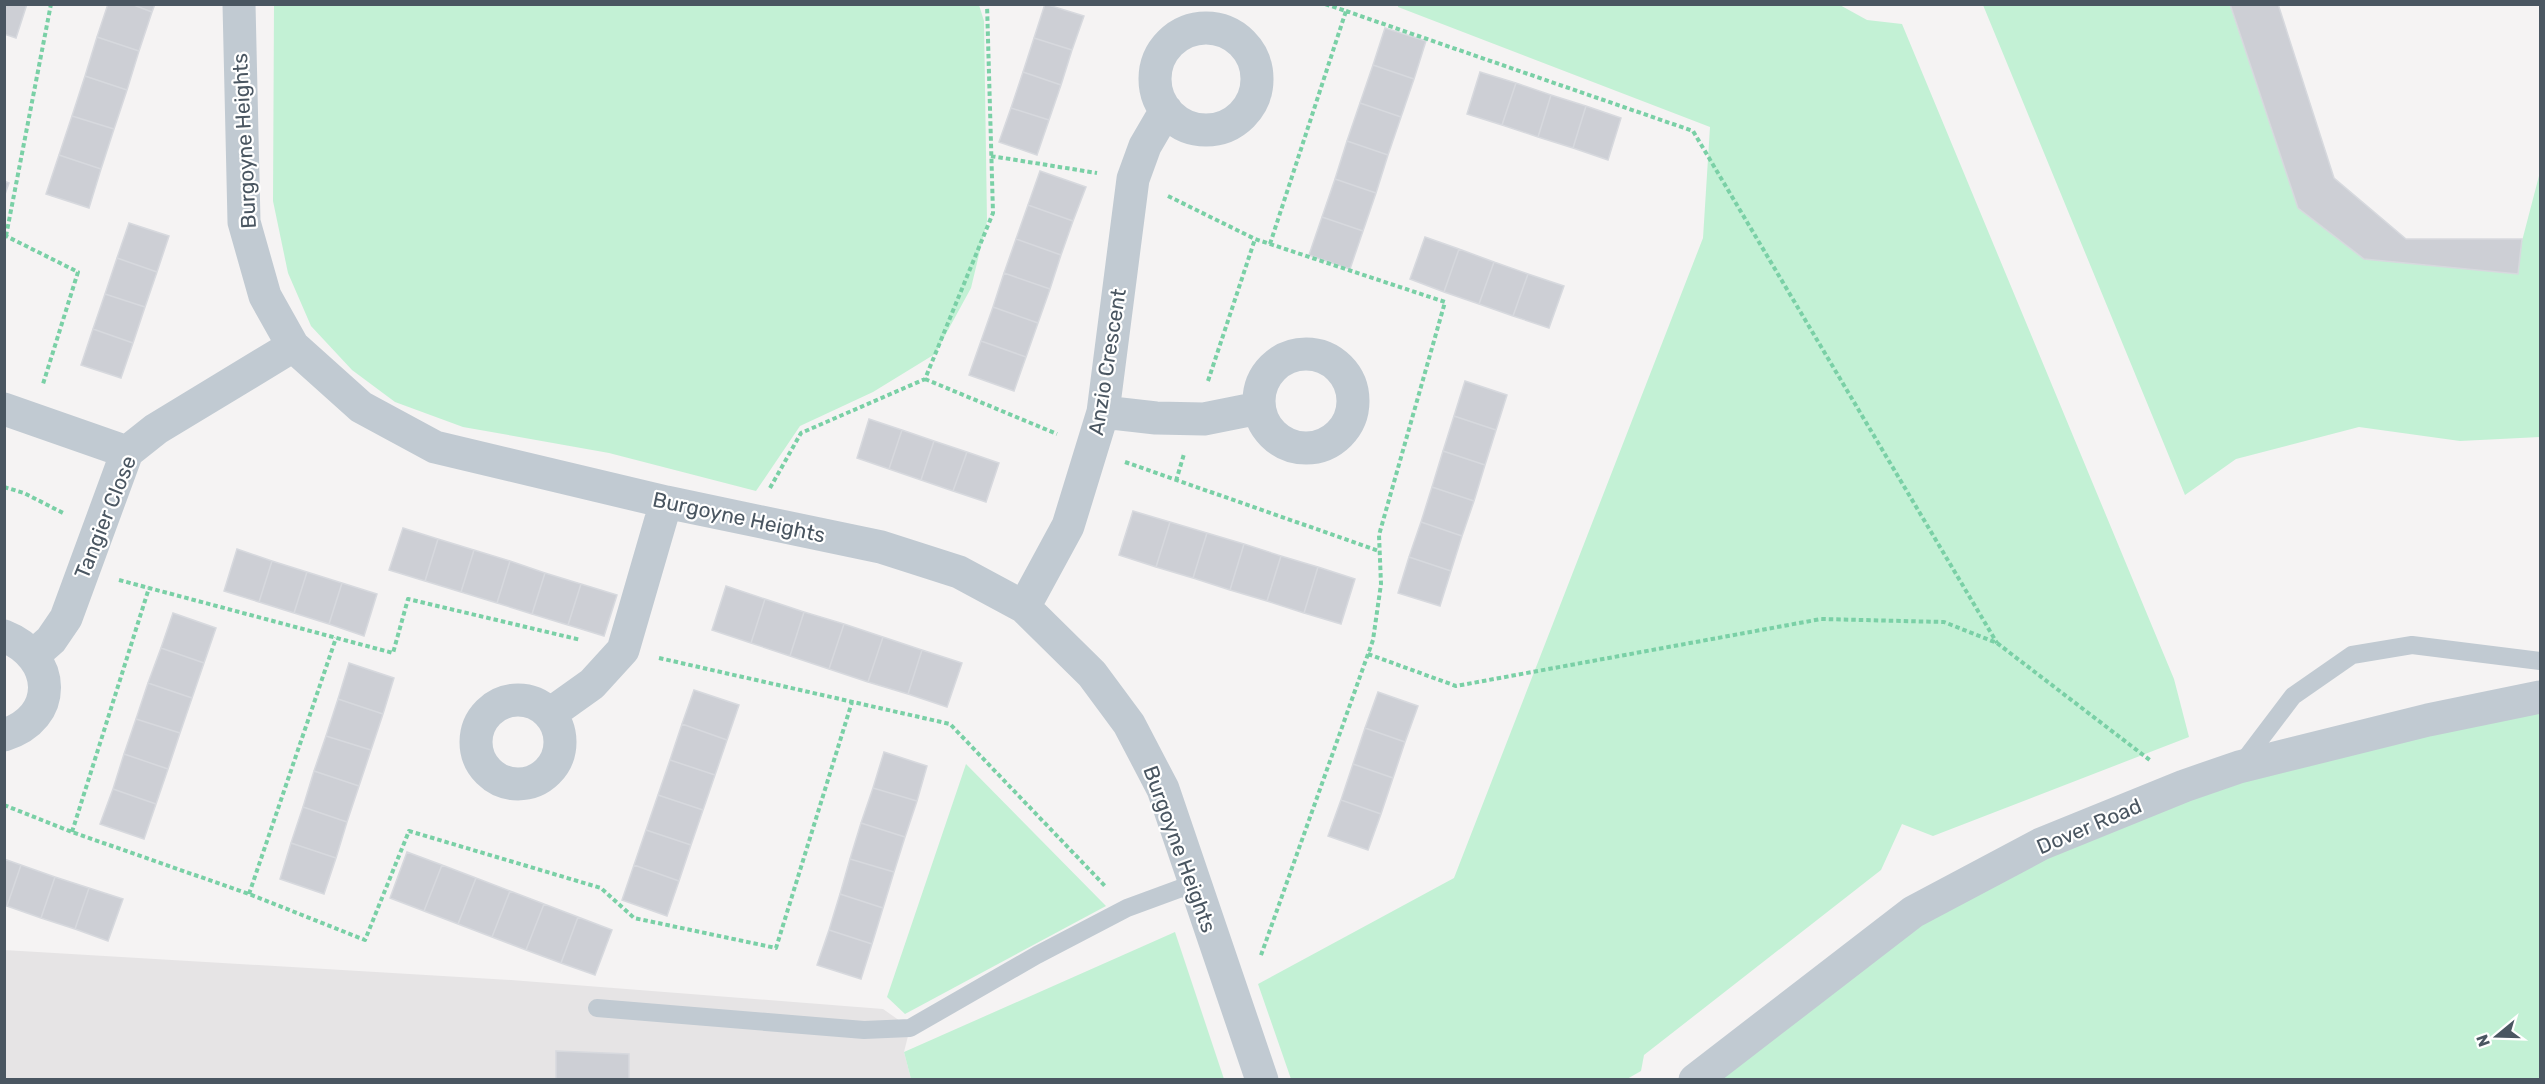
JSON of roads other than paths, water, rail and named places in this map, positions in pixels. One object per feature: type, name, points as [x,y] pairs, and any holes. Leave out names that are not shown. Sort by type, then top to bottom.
[{"type":"street","name":"Burgoyne Heights","points":[[239,4],[244,222],[266,296],[293,346],[361,407],[435,447],[666,502],[881,547],[959,572],[1024,607],[1092,674],[1129,723],[1163,789],[1262,1080]]},
{"type":"street","name":"Anzio Crescent","points":[[1024,607],[1068,526],[1103,412],[1133,179],[1145,146],[1166,110]]},
{"type":"street","name":"Tangier Close","points":[[34,655],[51,640],[66,618],[127,452],[156,429],[293,346]]},
{"type":"street","points":[[1103,412],[1156,418],[1204,419],[1259,408]]},
{"type":"street","points":[[19,414],[127,452]]},
{"type":"street","points":[[550,714],[592,684],[623,650],[666,502]]},
{"type":"street","points":[[4,636],[21,643],[34,655],[42,670],[45,688],[41,705],[31,720],[18,731],[4,735]]},
{"type":"street","name":"Dover Road","points":[[1695,1080],[1913,912],[2041,844],[2184,786],[2239,767],[2428,720],[2541,697]]},
{"type":"lane","points":[[2239,767],[2293,696],[2352,655],[2412,645],[2541,661]]},
{"type":"lane","points":[[597,1008],[864,1030],[910,1028],[1037,954],[1127,908],[1195,884]]}]
